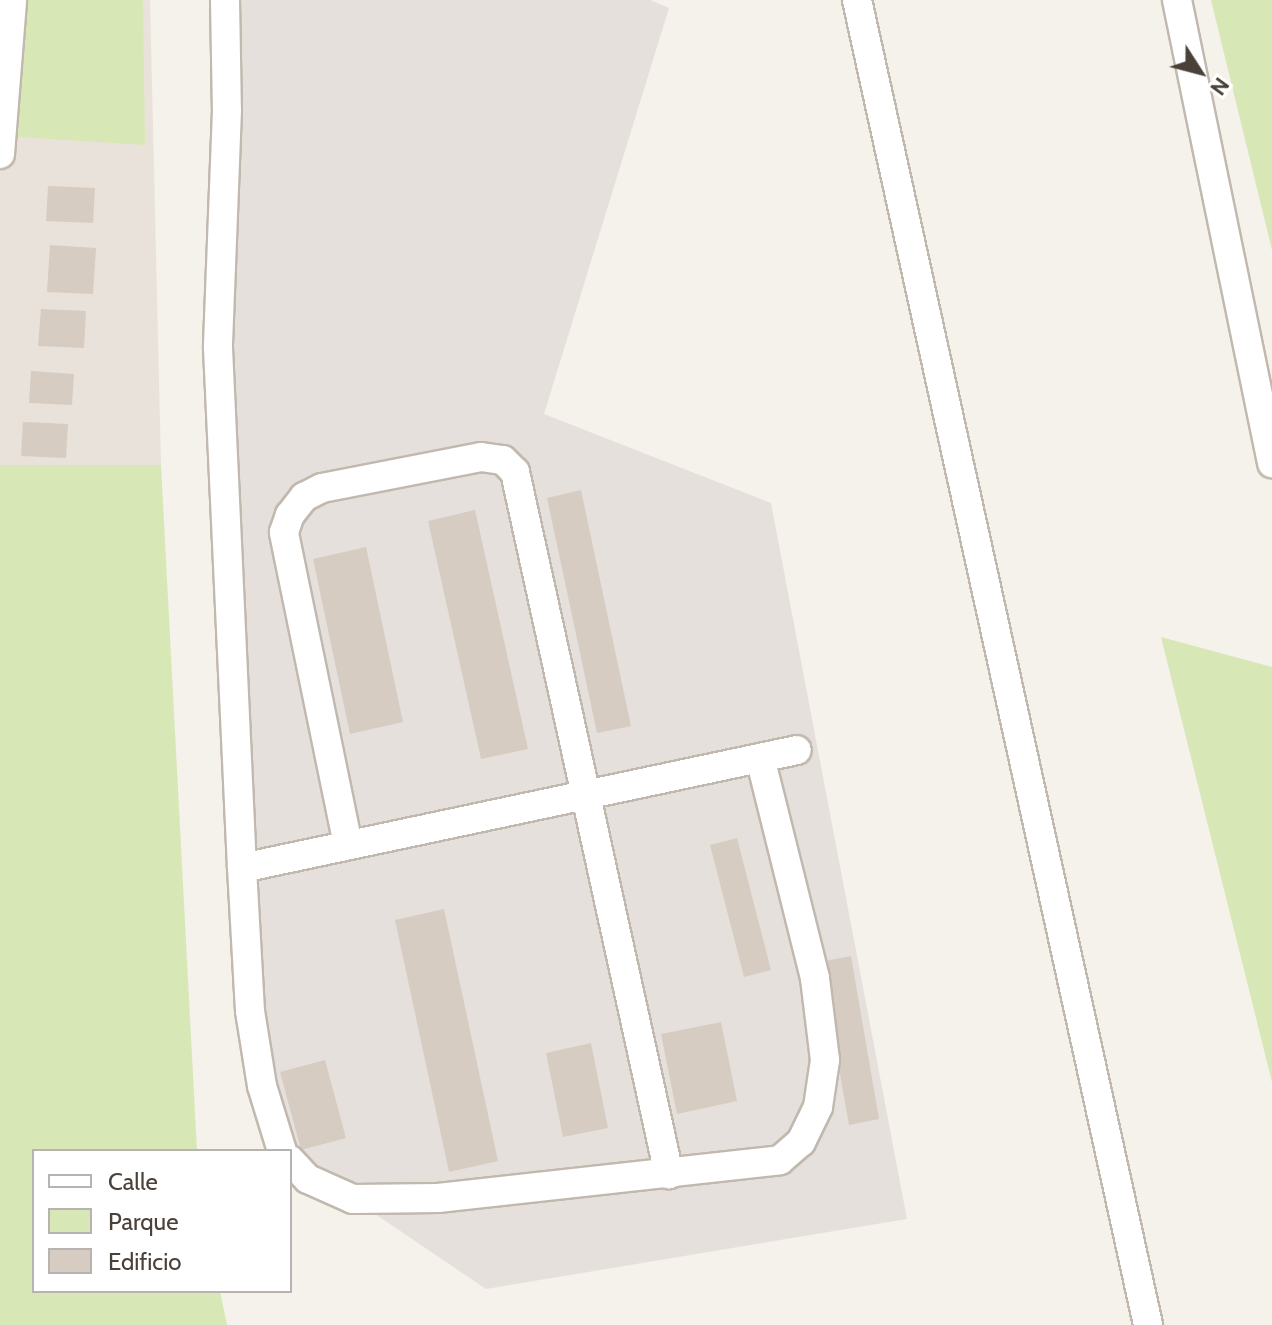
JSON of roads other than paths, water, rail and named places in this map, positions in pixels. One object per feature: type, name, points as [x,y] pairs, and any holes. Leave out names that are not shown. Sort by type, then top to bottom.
[{"type":"street","points":[[0,154],[12,0]]},
{"type":"street","points":[[225,0],[227,110],[218,348],[242,868],[250,1011],[262,1086],[281,1149]]},
{"type":"street","points":[[857,0],[1148,1325]]},
{"type":"street","points":[[1177,0],[1272,463]]},
{"type":"street","points":[[348,845],[284,532],[304,497],[322,488],[481,457],[503,460],[515,472],[583,796],[669,1174]]},
{"type":"street","points":[[242,868],[797,750]]},
{"type":"street","points":[[292,1162],[308,1179],[353,1199],[438,1198],[780,1160],[801,1142],[818,1107],[825,1060],[815,978],[760,758]]}]
